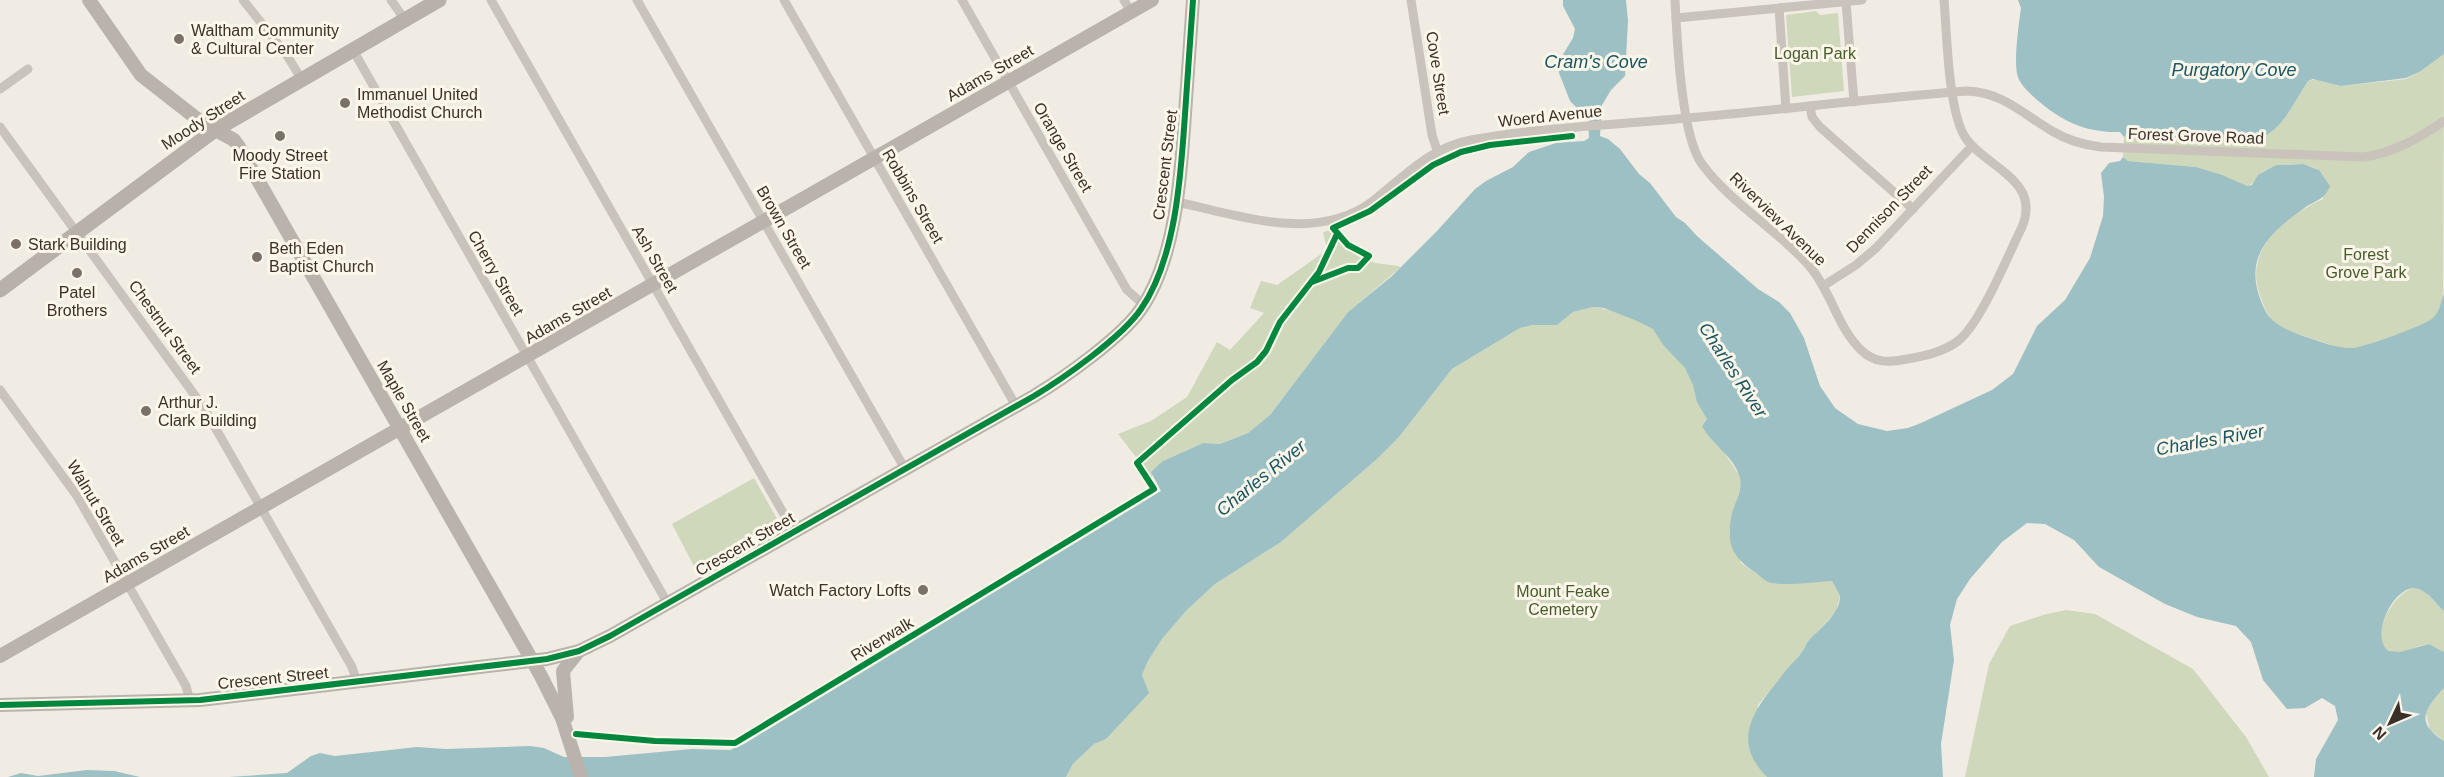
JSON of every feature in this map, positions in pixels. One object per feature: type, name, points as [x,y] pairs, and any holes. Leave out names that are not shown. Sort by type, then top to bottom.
[{"type":"main road","name":"Moody Street","points":[[0,290],[215,130],[439,0]]},
{"type":"street","name":"Maple Street","points":[[89,0],[141,75],[215,130],[222,143],[245,159],[533,660],[560,712],[569,740]]},
{"type":"street","points":[[243,0],[286,54],[302,80]]},
{"type":"street","points":[[391,0],[405,20]]},
{"type":"street","name":"Ash Street","points":[[491,0],[794,532]]},
{"type":"street","name":"Brown Street","points":[[637,0],[905,469]]},
{"type":"street","name":"Robbins Street","points":[[784,0],[1016,406]]},
{"type":"street","name":"Orange Street","points":[[962,0],[1127,290],[1144,305]]},
{"type":"street","name":"Adams Street","points":[[0,656],[1009,82],[1127,6],[1152,0]]},
{"type":"street","name":"Crescent Street","points":[[1,704],[190,700],[533,660],[579,651],[668,604],[1016,406],[1080,364],[1130,322],[1144,305],[1161,264],[1177,202],[1193,0]]},
{"type":"street","name":"Cove Street","points":[[1411,0],[1432,135],[1437,150]]},
{"type":"street","name":"Riverview Avenue","points":[[1675,0],[1686,118],[1692,145],[1705,168],[1803,260],[1823,286],[1857,346],[1875,359],[1889,362],[1921,357],[1947,348],[1971,328],[2022,227],[2026,214],[2023,195],[2015,181],[1972,146],[1958,124],[1944,0]]},
{"type":"street","points":[[1676,18],[1811,3],[1862,0]]},
{"type":"street","points":[[1846,2],[1854,102]]},
{"type":"street","points":[[1779,8],[1786,109]]},
{"type":"street","name":"Cherry Street","points":[[353,50],[668,604]]},
{"type":"street","points":[[0,90],[27,69]]},
{"type":"street","name":"Forest Grove Road","points":[[1953,93],[1973,91],[1998,97],[2016,106],[2061,136],[2101,147],[2363,157],[2379,155],[2402,147],[2444,121]]},
{"type":"street","name":"Woerd Avenue","points":[[1177,202],[1285,223],[1305,225],[1327,222],[1345,217],[1367,205],[1420,161],[1437,150],[1472,140],[1573,128],[1953,93]]},
{"type":"street","points":[[1810,106],[1812,117],[1820,127],[1913,209]]},
{"type":"street","name":"Chestnut Street","points":[[0,127],[204,408],[352,667],[357,682]]},
{"type":"street","name":"Dennison Street","points":[[1823,286],[1869,254],[1972,146]]},
{"type":"street","name":"Walnut Street","points":[[0,390],[68,482],[186,686],[190,700]]},
{"type":"street","points":[[579,651],[566,665],[562,675],[569,740],[581,777]]},
{"type":"green space","name":"Logan Park","points":[[1816,11],[1820,15],[1838,13],[1844,91],[1792,97],[1786,15]]},
{"type":"green space","name":"Forest Grove Park","points":[[2444,54],[2443,303],[2433,319],[2427,323],[2379,342],[2360,347],[2342,348],[2296,333],[2272,320],[2262,299],[2256,279],[2257,263],[2262,249],[2282,225],[2323,199],[2319,170],[2299,164],[2277,166],[2261,173],[2247,186],[2196,167],[2128,161],[2123,157],[2124,137],[2127,133],[2247,142],[2259,139],[2277,127],[2284,119],[2308,81],[2318,79],[2341,86],[2406,79]]},
{"type":"green space","points":[[1332,230],[1361,257],[1376,263],[1401,267],[1348,312],[1270,415],[1248,433],[1220,444],[1203,443],[1163,461],[1152,476],[1154,480],[1118,434],[1151,421],[1187,397],[1217,342],[1230,350],[1264,313],[1250,308],[1261,281],[1277,285],[1327,250],[1323,232]]},
{"type":"green space","name":"Mount Feake Cemetery","points":[[1593,307],[1624,314],[1647,325],[1655,331],[1666,348],[1685,368],[1707,419],[1702,426],[1719,445],[1740,476],[1741,485],[1729,534],[1741,563],[1770,583],[1832,581],[1840,596],[1836,612],[1808,641],[1802,652],[1758,705],[1755,760],[1767,777],[1066,777],[1073,764],[1094,744],[1106,739],[1116,727],[1145,684],[1142,675],[1148,661],[1162,639],[1186,611],[1215,584],[1281,542],[1377,459],[1399,437],[1452,369],[1520,328],[1533,325],[1557,325],[1573,312]]},
{"type":"green space","points":[[754,478],[780,524],[696,570],[672,524]]},
{"type":"green space","points":[[2417,587],[2444,611],[2444,652],[2429,644],[2393,653],[2384,649],[2380,641],[2380,631],[2390,608],[2398,598]]},
{"type":"green space","points":[[2066,610],[2095,614],[2193,669],[2246,737],[2269,777],[1965,777],[1989,664],[2010,626]]},
{"type":"green space","points":[[2444,688],[2444,741],[2430,730],[2425,710]]},
{"type":"water","points":[[1563,0],[1626,0],[1628,21],[1625,76],[1611,90],[1602,105],[1600,136],[1608,139],[1620,149],[1676,217],[1758,289],[1779,302],[1790,313],[1804,338],[1820,386],[1835,408],[1858,424],[1887,431],[1908,428],[1921,423],[1992,390],[2013,374],[2037,326],[2065,300],[2090,258],[2103,216],[2104,197],[2101,173],[2109,163],[2120,161],[2123,157],[2128,161],[2196,167],[2247,186],[2252,185],[2258,175],[2277,165],[2303,164],[2319,170],[2330,186],[2328,191],[2277,230],[2267,241],[2256,265],[2259,295],[2266,312],[2273,321],[2293,332],[2327,344],[2352,348],[2394,336],[2428,321],[2437,312],[2444,293],[2444,611],[2423,591],[2411,588],[2402,592],[2388,610],[2381,632],[2383,643],[2388,651],[2400,652],[2429,644],[2444,652],[2444,688],[2428,709],[2426,721],[2429,728],[2444,741],[2444,777],[2314,777],[2316,759],[2338,720],[2335,706],[2322,698],[2305,708],[2287,709],[2263,680],[2251,642],[2236,626],[2197,617],[2165,604],[2099,567],[2074,540],[2045,524],[2027,523],[2002,542],[1970,579],[1957,599],[1950,625],[1954,660],[1941,744],[1943,777],[1767,777],[1755,762],[1749,748],[1748,734],[1752,720],[1767,694],[1808,641],[1837,609],[1840,596],[1832,581],[1777,584],[1765,580],[1742,562],[1733,550],[1730,536],[1732,513],[1739,493],[1740,478],[1728,457],[1702,426],[1707,419],[1697,402],[1693,385],[1685,368],[1664,346],[1653,329],[1604,308],[1593,307],[1573,312],[1557,325],[1533,325],[1520,328],[1452,369],[1399,437],[1377,459],[1281,542],[1215,584],[1186,611],[1162,639],[1148,661],[1142,675],[1149,693],[1106,739],[1094,744],[1073,764],[1066,777],[229,777],[287,773],[311,756],[320,753],[335,756],[417,747],[446,749],[530,746],[544,748],[564,757],[605,757],[692,749],[730,750],[744,744],[1161,491],[1151,472],[1163,461],[1203,443],[1220,444],[1248,433],[1270,415],[1348,312],[1392,276],[1475,189],[1513,167],[1529,152],[1556,143],[1584,141],[1589,138],[1588,119],[1570,101],[1559,73],[1559,61],[1573,38],[1575,29],[1563,6]]},
{"type":"water","name":"Purgatory Cove","points":[[2018,0],[2444,0],[2444,54],[2421,71],[2406,78],[2341,86],[2313,79],[2308,81],[2284,119],[2277,127],[2259,139],[2247,142],[2127,133],[2124,137],[2120,132],[2085,128],[2055,114],[2023,86],[2018,77],[2016,63],[2021,8]]},
{"type":"water","points":[[87,770],[114,771],[140,777],[8,777],[21,773],[38,776]]},
{"type":"cycle path","points":[[0,705],[200,700],[547,659],[579,651],[610,636],[1034,396],[1092,356],[1120,332],[1141,309],[1153,289],[1169,241],[1179,189],[1193,0]]},
{"type":"cycle path","points":[[1312,282],[1348,268],[1358,268],[1369,256],[1348,245],[1333,228],[1370,211],[1433,165],[1461,152],[1490,145],[1572,136]]},
{"type":"cycle path","name":"Riverwalk","points":[[576,734],[655,741],[735,743],[1154,489],[1137,463],[1232,380],[1257,362],[1266,351],[1280,322],[1319,272],[1337,234]]},
{"type":"place","name":"Waltham Community & Cultural Center","points":[[179,39]]},
{"type":"place","name":"Immanuel United Methodist Church","points":[[345,103]]},
{"type":"place","name":"Moody Street Fire Station","points":[[280,136]]},
{"type":"place","name":"Stark Building","points":[[16,244]]},
{"type":"place","name":"Beth Eden Baptist Church","points":[[257,257]]},
{"type":"place","name":"Patel Brothers","points":[[77,273]]},
{"type":"place","name":"Arthur J. Clark Building","points":[[146,411]]},
{"type":"place","name":"Watch Factory Lofts","points":[[923,590]]},
{"type":"water label","name":"Cram's Cove","points":[[1596,62]]},
{"type":"water label","name":"Charles River","points":[[1733,370]]},
{"type":"water label","name":"Charles River","points":[[2210,440]]},
{"type":"water label","name":"Charles River","points":[[1261,478]]}]
